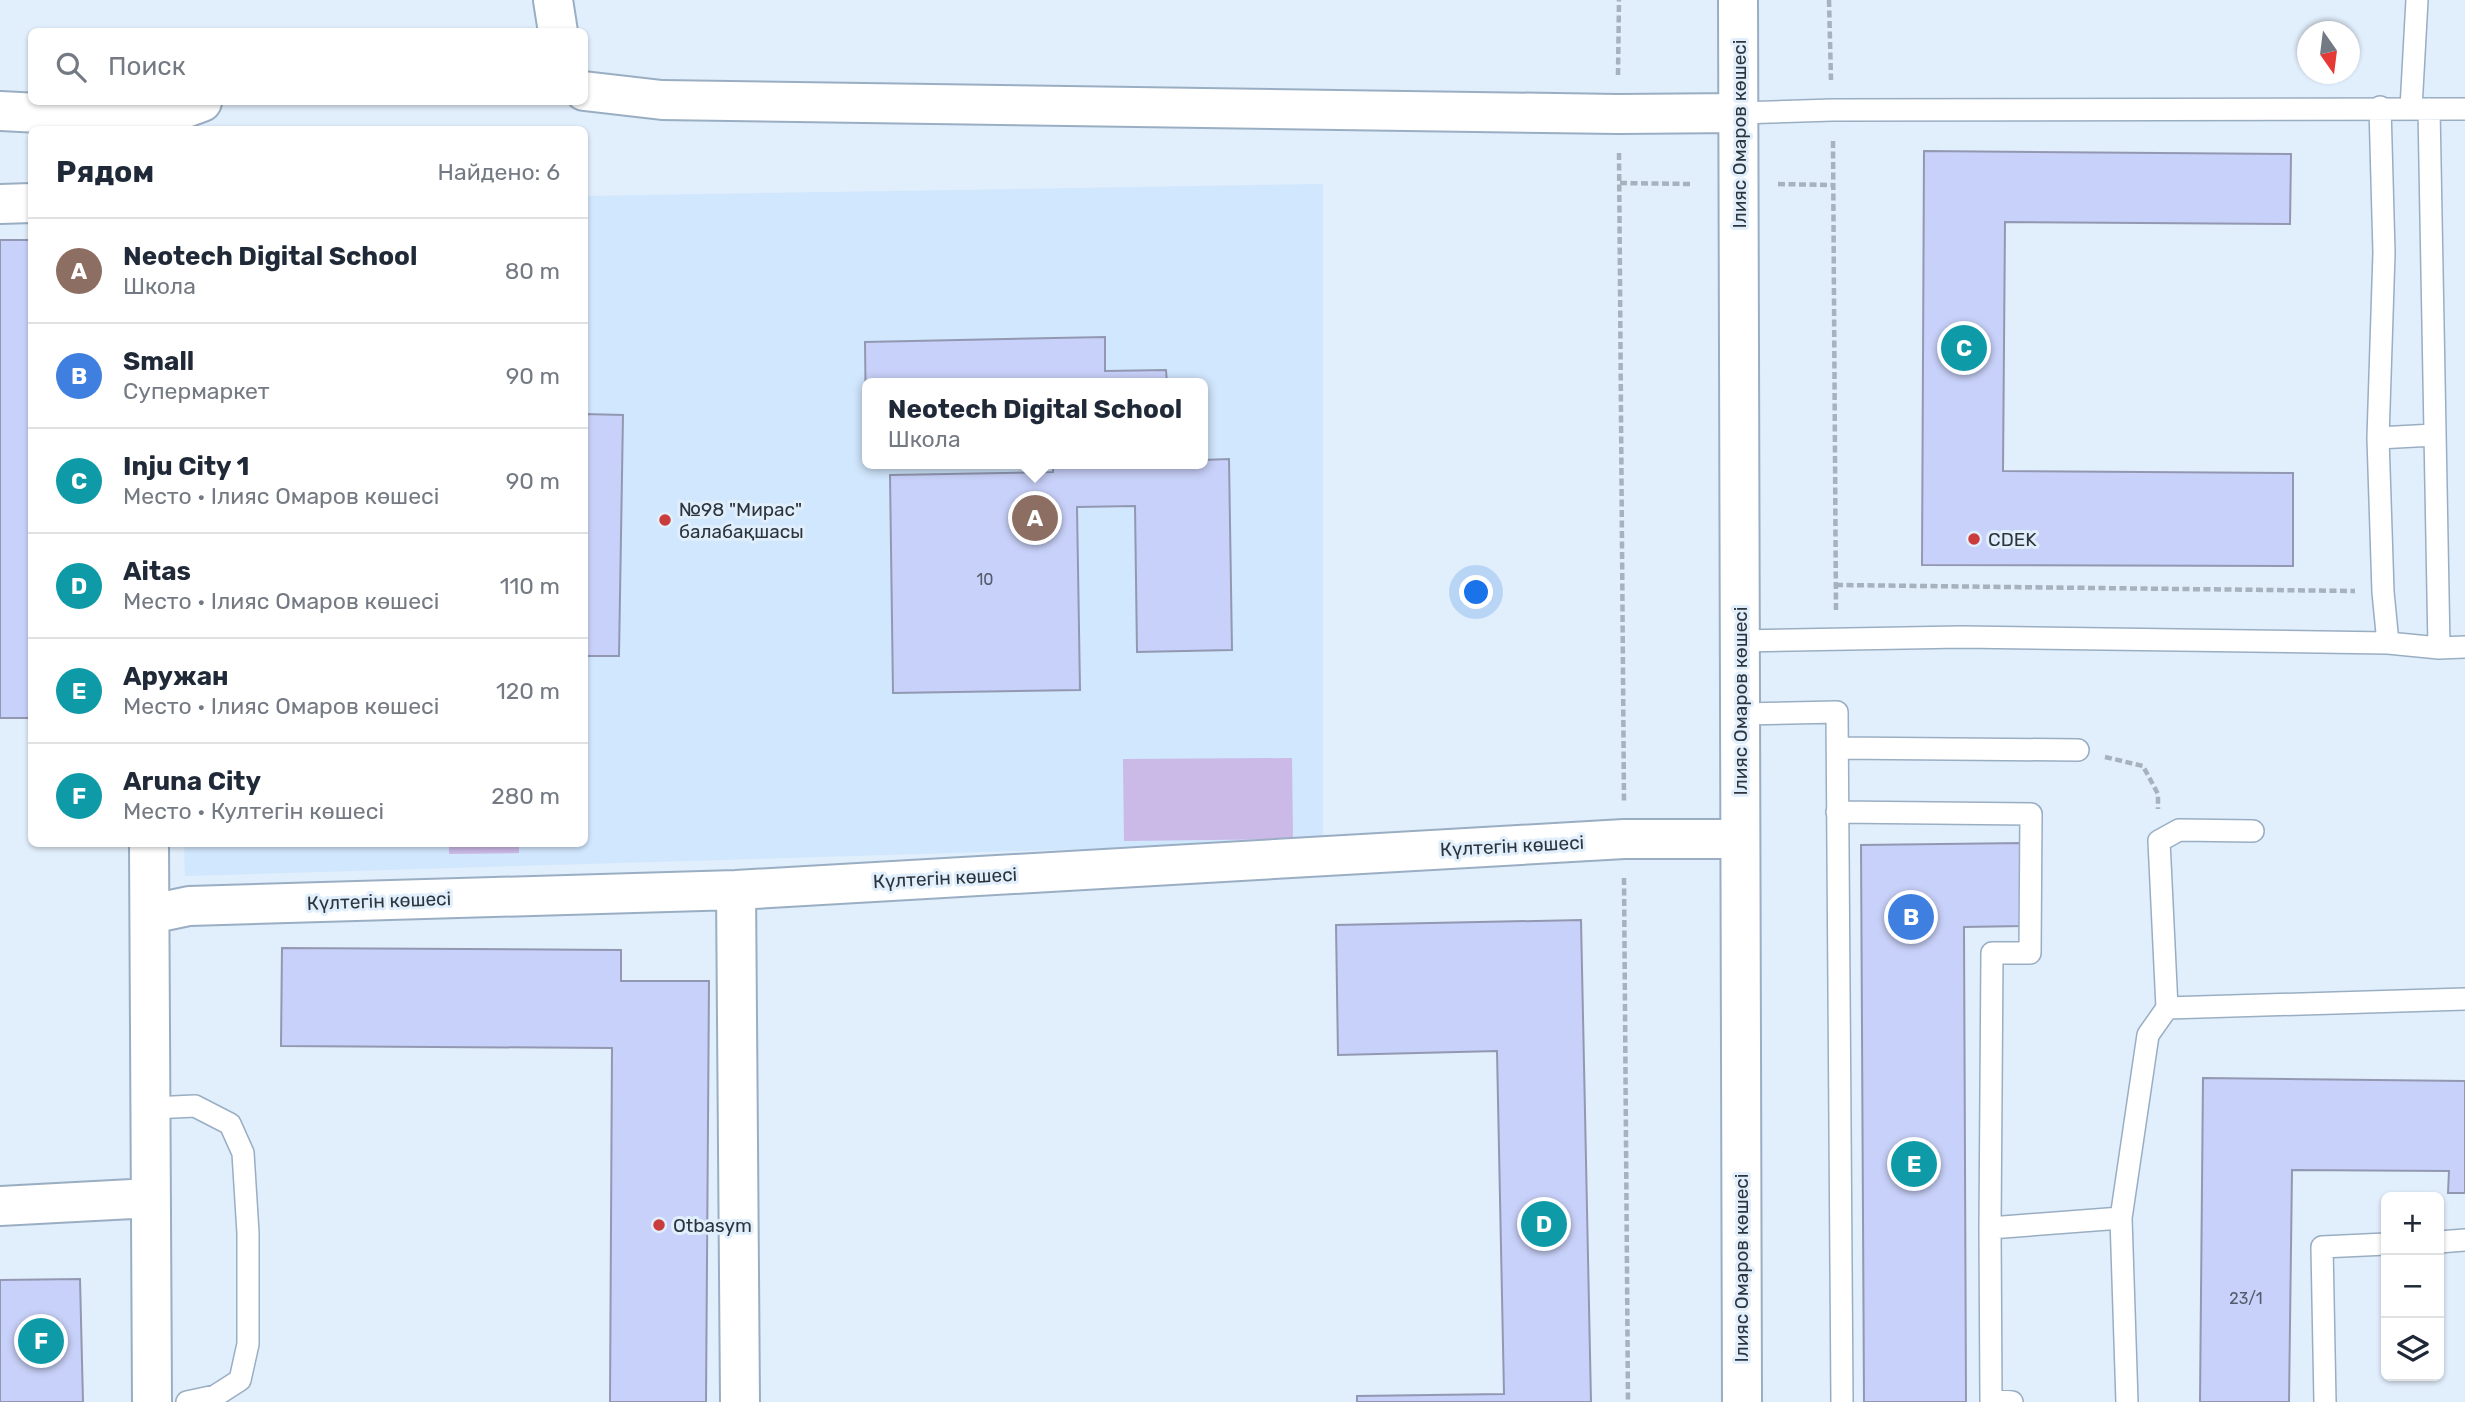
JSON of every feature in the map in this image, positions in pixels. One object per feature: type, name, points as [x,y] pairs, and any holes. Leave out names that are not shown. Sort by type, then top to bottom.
[{"type":"street","points":[[553,0],[557,28]]},
{"type":"street","name":"Ілияс Омаров көшесі","points":[[1738,0],[1742,1402]]},
{"type":"street","points":[[588,91],[662,100],[1618,114],[1739,113]]},
{"type":"street","points":[[0,111],[155,124],[195,105]]},
{"type":"street","points":[[0,204],[28,202]]},
{"type":"street","name":"Күлтегін көшесі","points":[[151,914],[189,906],[736,890],[1624,839],[1740,839]]},
{"type":"street","points":[[149,847],[152,1402]]},
{"type":"street","points":[[736,890],[740,1402]]},
{"type":"street","points":[[0,1206],[151,1198]]},
{"type":"lane","points":[[2417,0],[2434,435],[2439,648]]},
{"type":"lane","points":[[1739,113],[1832,110],[2380,107],[2465,109]]},
{"type":"lane","points":[[2380,107],[2384,253],[2378,438],[2388,643]]},
{"type":"lane","points":[[2378,438],[2434,435]]},
{"type":"lane","points":[[1740,641],[1961,637],[2388,643],[2439,648],[2465,647]]},
{"type":"lane","points":[[1740,713],[1838,712],[1842,1402]]},
{"type":"lane","points":[[1838,748],[2078,750]]},
{"type":"lane","points":[[1837,812],[2031,814],[2030,953],[1992,953],[1991,1400],[2011,1402]]},
{"type":"lane","points":[[2127,1402],[2121,1218],[2148,1035],[2167,1009],[2159,841],[2179,830],[2253,831]]},
{"type":"lane","points":[[2167,1009],[2465,999]]},
{"type":"lane","points":[[152,1108],[195,1106],[230,1124],[243,1153],[248,1233],[248,1344],[240,1380],[215,1396],[187,1402]]},
{"type":"lane","points":[[1990,1228],[2121,1218]]},
{"type":"lane","points":[[2444,1242],[2465,1240]]},
{"type":"lane","points":[[2325,1402],[2322,1247],[2381,1244]]},
{"type":"path","points":[[1619,0],[1628,1402]]},
{"type":"path","points":[[1829,0],[1836,640]]},
{"type":"path","points":[[1620,183],[1690,184]]},
{"type":"path","points":[[1766,184],[1833,185]]},
{"type":"path","points":[[1836,585],[2384,592]]},
{"type":"path","points":[[2078,750],[2143,766],[2158,794],[2159,841]]},
{"type":"shaded area","points":[[1323,184],[1323,842],[185,876],[184,847],[588,847],[588,196]]},
{"type":"shaded area","points":[[1292,758],[1293,839],[1124,841],[1123,759]]},
{"type":"shaded area","points":[[449,847],[519,847],[519,853],[449,854]]},
{"type":"building","points":[[1924,151],[2291,154],[2290,224],[2005,222],[2003,471],[2293,473],[2293,566],[1922,565]]},
{"type":"building","points":[[0,240],[28,240],[28,718],[0,718]]},
{"type":"building","points":[[1105,337],[1105,371],[1166,370],[1167,378],[865,378],[865,342]]},
{"type":"building","points":[[588,414],[623,415],[619,656],[588,656]]},
{"type":"building","points":[[1229,459],[1232,650],[1137,652],[1135,506],[1077,507],[1080,690],[893,693],[890,475],[1053,472],[1053,469],[1208,469],[1208,460]]},
{"type":"building","points":[[2022,843],[2022,926],[1964,927],[1966,1402],[1864,1402],[1861,845]]},
{"type":"building","points":[[1581,920],[1591,1402],[1357,1402],[1357,1396],[1504,1394],[1497,1051],[1338,1055],[1336,925]]},
{"type":"building","name":"Otbasym","points":[[282,948],[621,950],[621,981],[709,981],[706,1402],[610,1402],[612,1048],[281,1046]]},
{"type":"building","points":[[2203,1078],[2465,1081],[2465,1193],[2448,1193],[2449,1171],[2292,1170],[2289,1402],[2200,1402]]},
{"type":"building","points":[[80,1279],[83,1402],[0,1402],[0,1280]]},
{"type":"place","name":"Inju City 1","points":[[1964,348]]},
{"type":"place","name":"Neotech Digital School","points":[[1035,518]]},
{"type":"place","name":"№98 \"Мирас\" балабақшасы","points":[[665,520]]},
{"type":"place","name":"CDEK","points":[[1974,539]]},
{"type":"place","name":"Small","points":[[1911,917]]},
{"type":"place","name":"Аружан","points":[[1914,1164]]},
{"type":"place","name":"Aitas","points":[[1544,1224]]},
{"type":"place","name":"Otbasym","points":[[659,1225]]},
{"type":"place","name":"Aruna City","points":[[41,1341]]}]
